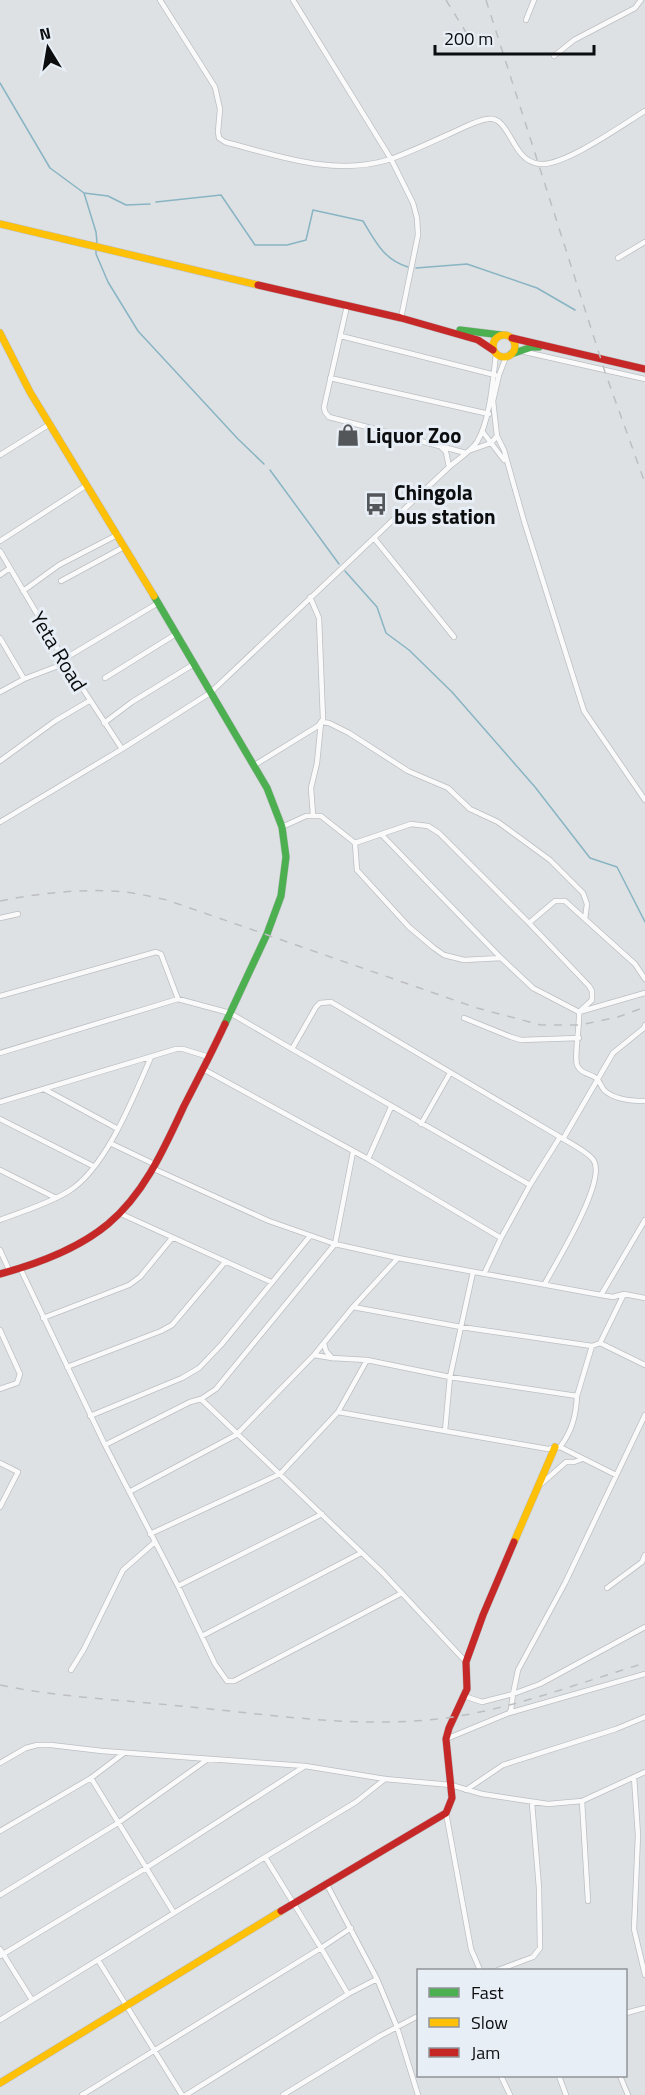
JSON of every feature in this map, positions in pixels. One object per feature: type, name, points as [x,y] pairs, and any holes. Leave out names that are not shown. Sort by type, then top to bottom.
[{"type":"main road","points":[[0,224],[440,328],[478,340],[502,357],[532,347],[553,347]]},
{"type":"main road","points":[[440,328],[507,335],[645,369]]},
{"type":"main road","points":[[0,333],[30,392],[177,634],[267,789],[282,827],[286,857],[281,896],[267,934],[155,1167],[119,1213],[101,1229],[81,1242],[10,1272],[0,1274]]},
{"type":"main road","points":[[494,352],[493,342],[501,334]]},
{"type":"main road","points":[[509,355],[515,345],[512,338]]},
{"type":"main road","points":[[0,2083],[326,1883],[446,1813],[451,1804],[451,1785],[446,1739],[467,1689],[466,1662],[483,1615],[536,1489],[557,1447]]},
{"type":"street","points":[[160,0],[215,87],[220,109],[219,138],[225,142],[302,162],[325,166],[367,165],[391,159],[466,127],[492,119],[501,122],[524,158],[534,163],[547,164],[580,150],[645,111]]},
{"type":"street","points":[[293,0],[391,159],[413,203],[418,235],[401,318]]},
{"type":"street","points":[[526,20],[534,0]]},
{"type":"street","points":[[554,56],[574,40],[634,8],[641,0]]},
{"type":"street","points":[[618,258],[645,242]]},
{"type":"street","points":[[347,306],[324,407],[329,417],[468,452]]},
{"type":"street","points":[[340,336],[496,375]]},
{"type":"street","points":[[0,353],[8,348]]},
{"type":"street","points":[[519,351],[645,379]]},
{"type":"street","points":[[494,352],[496,375],[493,414],[497,436],[504,450],[584,711],[645,800]]},
{"type":"street","points":[[468,452],[482,431],[496,375],[509,355]]},
{"type":"street","points":[[330,378],[493,414]]},
{"type":"street","points":[[0,455],[50,424]]},
{"type":"street","points":[[482,431],[506,462]]},
{"type":"street","points":[[0,822],[210,693],[449,467],[468,452],[491,443],[497,436]]},
{"type":"street","points":[[441,446],[446,452],[449,467]]},
{"type":"street","points":[[484,446],[497,450]]},
{"type":"street","points":[[0,541],[87,485]]},
{"type":"street","points":[[23,591],[59,565],[117,535]]},
{"type":"street","points":[[374,538],[454,638]]},
{"type":"street","points":[[61,581],[124,547]]},
{"type":"street","name":"Yeta Road","points":[[0,551],[89,701],[122,749]]},
{"type":"street","points":[[0,575],[10,568]]},
{"type":"street","points":[[310,597],[319,618],[324,712],[311,788],[313,815]]},
{"type":"street","points":[[0,692],[65,661],[158,603]]},
{"type":"street","points":[[105,678],[177,634]]},
{"type":"street","points":[[0,638],[24,679]]},
{"type":"street","points":[[104,723],[132,702],[194,663]]},
{"type":"street","points":[[0,760],[55,721],[89,701]]},
{"type":"street","points":[[253,766],[321,723],[329,723],[349,733],[408,771],[448,788],[470,808],[498,822],[550,860],[583,893],[587,904],[585,919]]},
{"type":"street","points":[[282,827],[299,818],[313,815],[328,819],[355,843],[357,870],[409,927],[434,948],[444,955],[464,960],[501,958]]},
{"type":"street","points":[[355,843],[411,824],[420,824],[434,829],[448,840],[592,991],[592,1000],[579,1012],[577,1063],[585,1074],[597,1079],[604,1090],[613,1096],[625,1100],[645,1101]]},
{"type":"street","points":[[382,835],[533,988],[579,1012],[645,993]]},
{"type":"street","points":[[529,923],[555,901],[565,901],[635,964],[645,979]]},
{"type":"street","points":[[0,918],[18,914]]},
{"type":"street","points":[[0,996],[156,952],[161,954],[178,999]]},
{"type":"street","points":[[0,1053],[178,999],[230,1013],[530,1185]]},
{"type":"street","points":[[292,1049],[316,1007],[320,1003],[331,1002],[593,1158],[597,1170],[590,1198],[544,1285]]},
{"type":"street","points":[[464,1018],[521,1040],[579,1038]]},
{"type":"street","points":[[484,1274],[530,1185],[597,1079],[618,1047],[645,1027]]},
{"type":"street","points":[[0,1102],[176,1049],[209,1057]]},
{"type":"street","points":[[0,1220],[56,1197],[70,1190],[83,1179],[118,1129],[151,1057]]},
{"type":"street","points":[[203,1069],[368,1159],[501,1238]]},
{"type":"street","points":[[421,1124],[450,1073]]},
{"type":"street","points":[[44,1089],[118,1129]]},
{"type":"street","points":[[368,1159],[391,1107]]},
{"type":"street","points":[[0,1119],[93,1166]]},
{"type":"street","points":[[110,1143],[269,1221],[335,1245],[601,1295],[624,1294],[645,1298]]},
{"type":"street","points":[[105,1445],[190,1402],[201,1399],[216,1389],[335,1245],[353,1152]]},
{"type":"street","points":[[0,1170],[56,1197]]},
{"type":"street","points":[[119,1213],[271,1282]]},
{"type":"street","points":[[601,1295],[642,1230],[645,1220]]},
{"type":"street","points":[[90,1416],[190,1375],[221,1345],[310,1236]]},
{"type":"street","points":[[43,1318],[129,1285],[140,1277],[172,1238]]},
{"type":"street","points":[[0,1250],[10,1272]]},
{"type":"street","points":[[129,1492],[236,1435],[314,1355],[353,1307],[398,1258]]},
{"type":"street","points":[[67,1367],[172,1325],[225,1262]]},
{"type":"street","points":[[20,1268],[90,1416],[219,1670],[227,1681],[230,1682],[402,1593]]},
{"type":"street","points":[[445,1431],[450,1377],[474,1272]]},
{"type":"street","points":[[353,1307],[461,1327],[592,1346],[600,1343],[624,1294]]},
{"type":"street","points":[[0,1330],[21,1374],[17,1383],[0,1389]]},
{"type":"street","points":[[324,1343],[326,1351],[333,1358]]},
{"type":"street","points":[[600,1343],[645,1365]]},
{"type":"street","points":[[338,1412],[548,1449],[557,1447],[566,1439],[576,1416],[577,1396],[592,1346]]},
{"type":"street","points":[[314,1355],[367,1360],[450,1377],[577,1396]]},
{"type":"street","points":[[150,1534],[280,1474],[338,1412],[367,1360]]},
{"type":"street","points":[[201,1399],[402,1593],[427,1623],[466,1662]]},
{"type":"street","points":[[509,1713],[518,1670],[565,1583],[616,1475],[642,1429],[645,1415]]},
{"type":"street","points":[[557,1447],[616,1475]]},
{"type":"street","points":[[536,1489],[566,1462],[582,1459]]},
{"type":"street","points":[[0,1463],[18,1472],[0,1507]]},
{"type":"street","points":[[178,1586],[322,1514]]},
{"type":"street","points":[[71,1670],[84,1649],[123,1570],[155,1542]]},
{"type":"street","points":[[202,1636],[361,1553]]},
{"type":"street","points":[[607,1588],[644,1561],[645,1555]]},
{"type":"street","points":[[464,1696],[482,1702],[540,1684],[645,1627]]},
{"type":"street","points":[[446,1739],[509,1713],[645,1674]]},
{"type":"street","points":[[466,1790],[503,1765],[616,1729],[645,1717]]},
{"type":"street","points":[[0,1763],[26,1748],[51,1745],[124,1753],[305,1766],[385,1779],[451,1785],[532,1803],[582,1800],[645,1772]]},
{"type":"street","points":[[0,1830],[91,1778],[124,1753]]},
{"type":"street","points":[[0,1895],[118,1823],[208,1759]]},
{"type":"street","points":[[32,2000],[1,1953],[146,1868],[305,1766]]},
{"type":"street","points":[[634,1777],[638,1835],[634,1929],[645,1975]]},
{"type":"street","points":[[91,1778],[174,1913]]},
{"type":"street","points":[[0,2020],[356,1802],[385,1779]]},
{"type":"street","points":[[582,1800],[588,1901]]},
{"type":"street","points":[[503,1969],[533,1957],[540,1948],[539,1888],[532,1803]]},
{"type":"street","points":[[446,1813],[471,1949],[479,1969]]},
{"type":"street","points":[[265,1857],[348,1994]]},
{"type":"street","points":[[326,1883],[377,1979],[397,2027],[418,2095]]},
{"type":"street","points":[[82,2095],[351,1928]]},
{"type":"street","points":[[98,1960],[184,2095],[348,1994],[377,1979]]},
{"type":"street","points":[[627,2013],[645,2007]]},
{"type":"street","points":[[283,2095],[417,2017]]},
{"type":"street","points":[[501,2077],[510,2095]]},
{"type":"street","points":[[559,2077],[566,2095]]},
{"type":"street","points":[[620,2077],[628,2095]]},
{"type":"waterway","points":[[0,83],[50,168],[84,193],[96,232],[97,243]]},
{"type":"waterway","points":[[84,193],[108,196],[126,205],[150,204]]},
{"type":"waterway","points":[[156,202],[221,195],[255,245],[287,245],[306,240],[313,210],[363,221],[386,255],[408,267]]},
{"type":"waterway","points":[[96,250],[108,282],[138,331],[264,464]]},
{"type":"waterway","points":[[416,268],[467,264],[537,288],[575,310]]},
{"type":"waterway","points":[[270,470],[339,564]]},
{"type":"waterway","points":[[345,571],[377,607],[386,633],[409,650],[452,692],[535,787],[590,858],[617,867],[645,922]]},
{"type":"railway","points":[[446,0],[472,42]]},
{"type":"railway","points":[[486,0],[605,372],[645,483]]},
{"type":"railway","points":[[0,901],[78,891],[126,892],[167,900],[477,1008],[541,1025],[580,1025],[618,1017],[645,1007]]},
{"type":"railway","points":[[0,1685],[71,1696],[321,1720],[420,1721],[477,1713],[526,1701],[645,1663]]},
{"type":"traffic: fast","points":[[460,330],[501,335]]},
{"type":"traffic: fast","points":[[511,354],[539,347]]},
{"type":"traffic: fast","points":[[154,596],[267,788],[282,827],[286,857],[281,896],[267,934],[225,1024]]},
{"type":"traffic: slow","points":[[0,224],[258,285]]},
{"type":"traffic: slow","points":[[0,333],[30,392],[154,596]]},
{"type":"traffic: slow","points":[[504,335],[512,338],[515,346],[512,354],[504,357],[496,354],[493,346],[496,338],[504,335]]},
{"type":"traffic: slow","points":[[514,1542],[555,1447]]},
{"type":"traffic: slow","points":[[0,2083],[281,1911]]},
{"type":"traffic: jam","points":[[258,285],[401,318],[478,340],[493,350]]},
{"type":"traffic: jam","points":[[512,338],[645,369]]},
{"type":"traffic: jam","points":[[0,1274],[43,1260],[84,1241],[121,1212],[143,1185],[161,1154],[225,1024]]},
{"type":"traffic: jam","points":[[281,1911],[446,1813],[452,1798],[446,1739],[467,1689],[466,1662],[514,1542]]},
{"type":"place","name":"Liquor Zoo","points":[[348,435]]},
{"type":"place","name":"Chingola bus station","points":[[376,504]]}]
